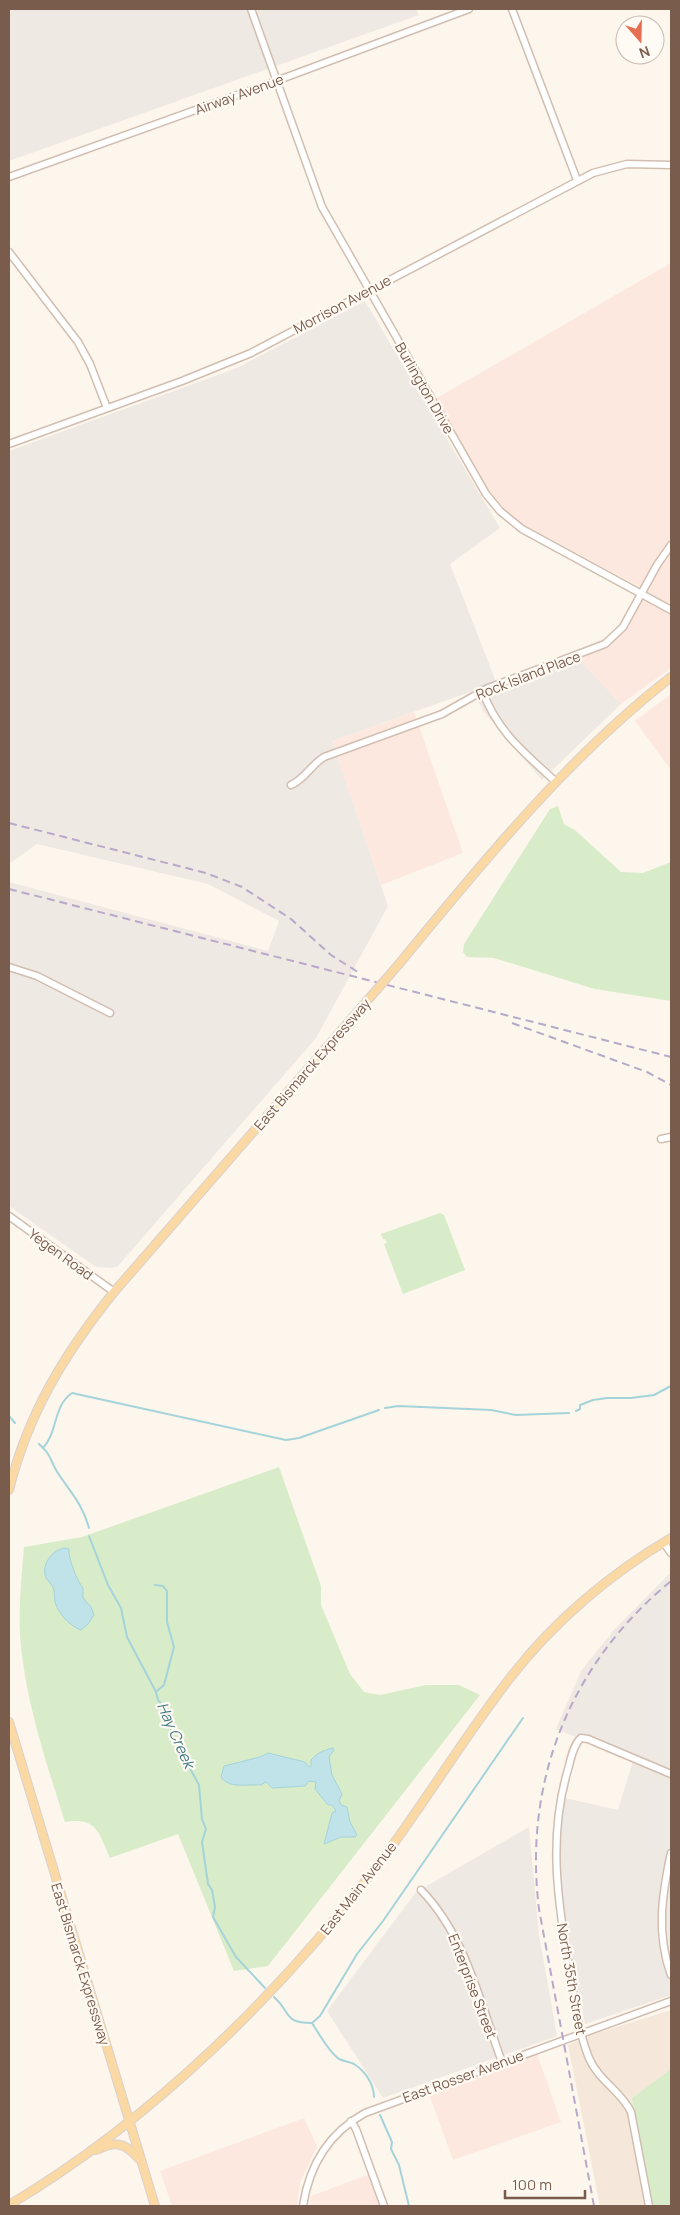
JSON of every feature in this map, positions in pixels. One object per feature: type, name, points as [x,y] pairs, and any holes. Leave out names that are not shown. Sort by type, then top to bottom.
[{"type":"main road","name":"East Bismarck Expressway","points":[[9,1490],[25,1438],[56,1372],[79,1337],[114,1292],[556,782],[611,728],[671,677]]},
{"type":"main road","name":"East Main Avenue","points":[[9,2205],[83,2156],[129,2121],[242,2020],[314,1943],[382,1860],[455,1752],[527,1658],[596,1591],[626,1568],[668,1541]]},
{"type":"main road","name":"East Bismarck Expressway","points":[[9,1722],[154,2206]]},
{"type":"main road","points":[[83,2156],[116,2143],[126,2146],[141,2160]]},
{"type":"street","name":"Burlington Drive","points":[[251,9],[320,203],[481,486],[496,507],[522,529],[671,610]]},
{"type":"street","name":"Airway Avenue","points":[[9,177],[469,9]]},
{"type":"street","points":[[512,9],[577,180]]},
{"type":"street","name":"Morrison Avenue","points":[[9,444],[225,365],[577,180],[616,166],[638,164],[671,165]]},
{"type":"street","points":[[9,252],[78,342],[90,364],[107,408]]},
{"type":"street","name":"Rock Island Place","points":[[291,785],[300,780],[324,757],[442,714],[482,690],[605,644],[622,630],[657,565],[671,545]]},
{"type":"street","points":[[482,690],[490,711],[500,727],[556,782]]},
{"type":"street","points":[[9,966],[37,976],[110,1013]]},
{"type":"street","points":[[661,1139],[671,1137]]},
{"type":"street","name":"Yegen Road","points":[[9,1216],[114,1292]]},
{"type":"street","points":[[668,1541],[671,1553]]},
{"type":"street","name":"North 35th Street","points":[[649,2206],[631,2112],[594,2068],[581,2034],[560,1909],[555,1860],[556,1829],[564,1784],[576,1744],[581,1738],[588,1738],[671,1774]]},
{"type":"street","points":[[671,1853],[661,1909],[663,1944],[671,1976]]},
{"type":"street","name":"Enterprise Street","points":[[421,1890],[438,1908],[454,1933],[502,2062]]},
{"type":"street","name":"East Rosser Avenue","points":[[303,2206],[307,2185],[318,2159],[333,2138],[351,2122],[371,2110],[671,2001]]},
{"type":"street","points":[[351,2122],[356,2129],[384,2206]]},
{"type":"shaded area","points":[[9,9],[416,9],[419,15],[9,161]]},
{"type":"shaded area","points":[[671,263],[671,668],[621,704],[573,653],[609,636],[617,629],[624,622],[640,587],[520,523],[502,507],[488,493],[435,399]]},
{"type":"shaded area","points":[[365,301],[500,528],[450,564],[496,682],[573,653],[621,704],[542,780],[483,711],[473,691],[332,742],[388,906],[316,1038],[118,1266],[112,1268],[96,1267],[9,1206],[9,882],[268,951],[279,921],[208,884],[37,844],[9,864],[9,451],[237,368]]},
{"type":"shaded area","points":[[671,694],[671,770],[635,721]]},
{"type":"shaded area","points":[[414,712],[463,853],[381,885],[332,743],[337,739]]},
{"type":"shaded area","points":[[671,1572],[671,1995],[585,2024],[565,1920],[558,1871],[559,1840],[565,1798],[618,1810],[633,1761],[556,1729],[581,1671],[613,1631]]},
{"type":"shaded area","points":[[529,1827],[539,1935],[557,2036],[383,2098],[327,2011],[416,1892]]},
{"type":"shaded area","points":[[671,2010],[671,2069],[632,2098],[636,2138],[654,2206],[600,2206],[568,2045],[591,2035]]},
{"type":"shaded area","points":[[537,2054],[561,2122],[453,2160],[429,2094]]},
{"type":"shaded area","points":[[304,2118],[317,2146],[300,2183],[297,2206],[172,2206],[160,2171]]},
{"type":"shaded area","points":[[375,2172],[387,2206],[310,2206],[311,2196]]},
{"type":"green space","points":[[558,806],[564,824],[576,831],[621,872],[643,873],[671,862],[671,1001],[595,989],[494,958],[467,957],[463,952],[464,944],[550,809]]},
{"type":"green space","points":[[440,1213],[444,1215],[465,1270],[403,1294],[384,1244],[387,1243],[381,1234]]},
{"type":"green space","points":[[279,1467],[321,1586],[321,1605],[350,1674],[364,1692],[380,1695],[426,1685],[459,1685],[480,1695],[268,1966],[234,1971],[178,1834],[110,1858],[100,1835],[91,1825],[76,1821],[65,1822],[40,1740],[25,1676],[20,1614],[24,1547],[82,1537]]},
{"type":"green space","points":[[671,2069],[671,2206],[654,2206],[636,2138],[632,2098]]},
{"type":"water","points":[[64,1548],[69,1549],[73,1569],[83,1588],[83,1598],[91,1607],[94,1615],[81,1630],[62,1616],[55,1602],[53,1587],[46,1578],[45,1568],[48,1559],[55,1552]]},
{"type":"water","points":[[333,1748],[334,1750],[329,1757],[332,1775],[342,1794],[339,1801],[341,1805],[347,1807],[350,1822],[357,1835],[355,1837],[341,1837],[324,1844],[332,1813],[336,1811],[332,1805],[328,1805],[315,1789],[316,1782],[309,1781],[305,1786],[272,1788],[266,1782],[261,1785],[234,1785],[224,1781],[221,1777],[224,1766],[260,1757],[268,1753],[305,1762],[309,1767],[311,1766],[311,1760],[316,1755]]},
{"type":"waterway","points":[[576,1411],[580,1409],[580,1405],[593,1400],[654,1395],[671,1386]]},
{"type":"waterway","points":[[43,1448],[48,1442],[58,1412],[66,1398],[72,1393],[286,1440],[299,1438],[379,1410]]},
{"type":"waterway","points":[[385,1408],[398,1406],[491,1410],[516,1415],[569,1413]]},
{"type":"waterway","name":"Hay Creek","points":[[9,1416],[15,1423]]},
{"type":"waterway","name":"Hay Creek","points":[[39,1444],[48,1454],[56,1470],[79,1504],[89,1528]]},
{"type":"waterway","name":"Hay Creek","points":[[89,1536],[108,1585],[121,1608],[127,1637],[156,1692],[158,1700],[165,1708],[173,1737],[199,1785],[202,1819],[206,1829],[202,1842],[208,1884],[212,1890],[215,1907],[213,1917],[236,1957],[265,1988]]},
{"type":"waterway","points":[[155,1585],[163,1586],[167,1591],[167,1622],[174,1647],[164,1685],[157,1691]]},
{"type":"waterway","points":[[312,2023],[320,2016],[357,1954],[383,1921],[523,1718]]},
{"type":"waterway","name":"Hay Creek","points":[[274,1997],[292,2019],[303,2023],[312,2023],[335,2056],[354,2064],[362,2070],[371,2083],[374,2097]]},
{"type":"waterway","name":"Hay Creek","points":[[380,2115],[392,2142],[391,2149],[399,2165],[409,2206]]},
{"type":"railway","points":[[9,823],[206,873],[242,887],[291,919],[331,955],[361,974]]},
{"type":"railway","points":[[9,889],[671,1057]]},
{"type":"railway","points":[[512,1023],[647,1072],[671,1085]]},
{"type":"railway","points":[[594,2206],[539,1909],[536,1861],[539,1815],[547,1770],[562,1727],[581,1687],[606,1649],[636,1613],[671,1581]]}]
